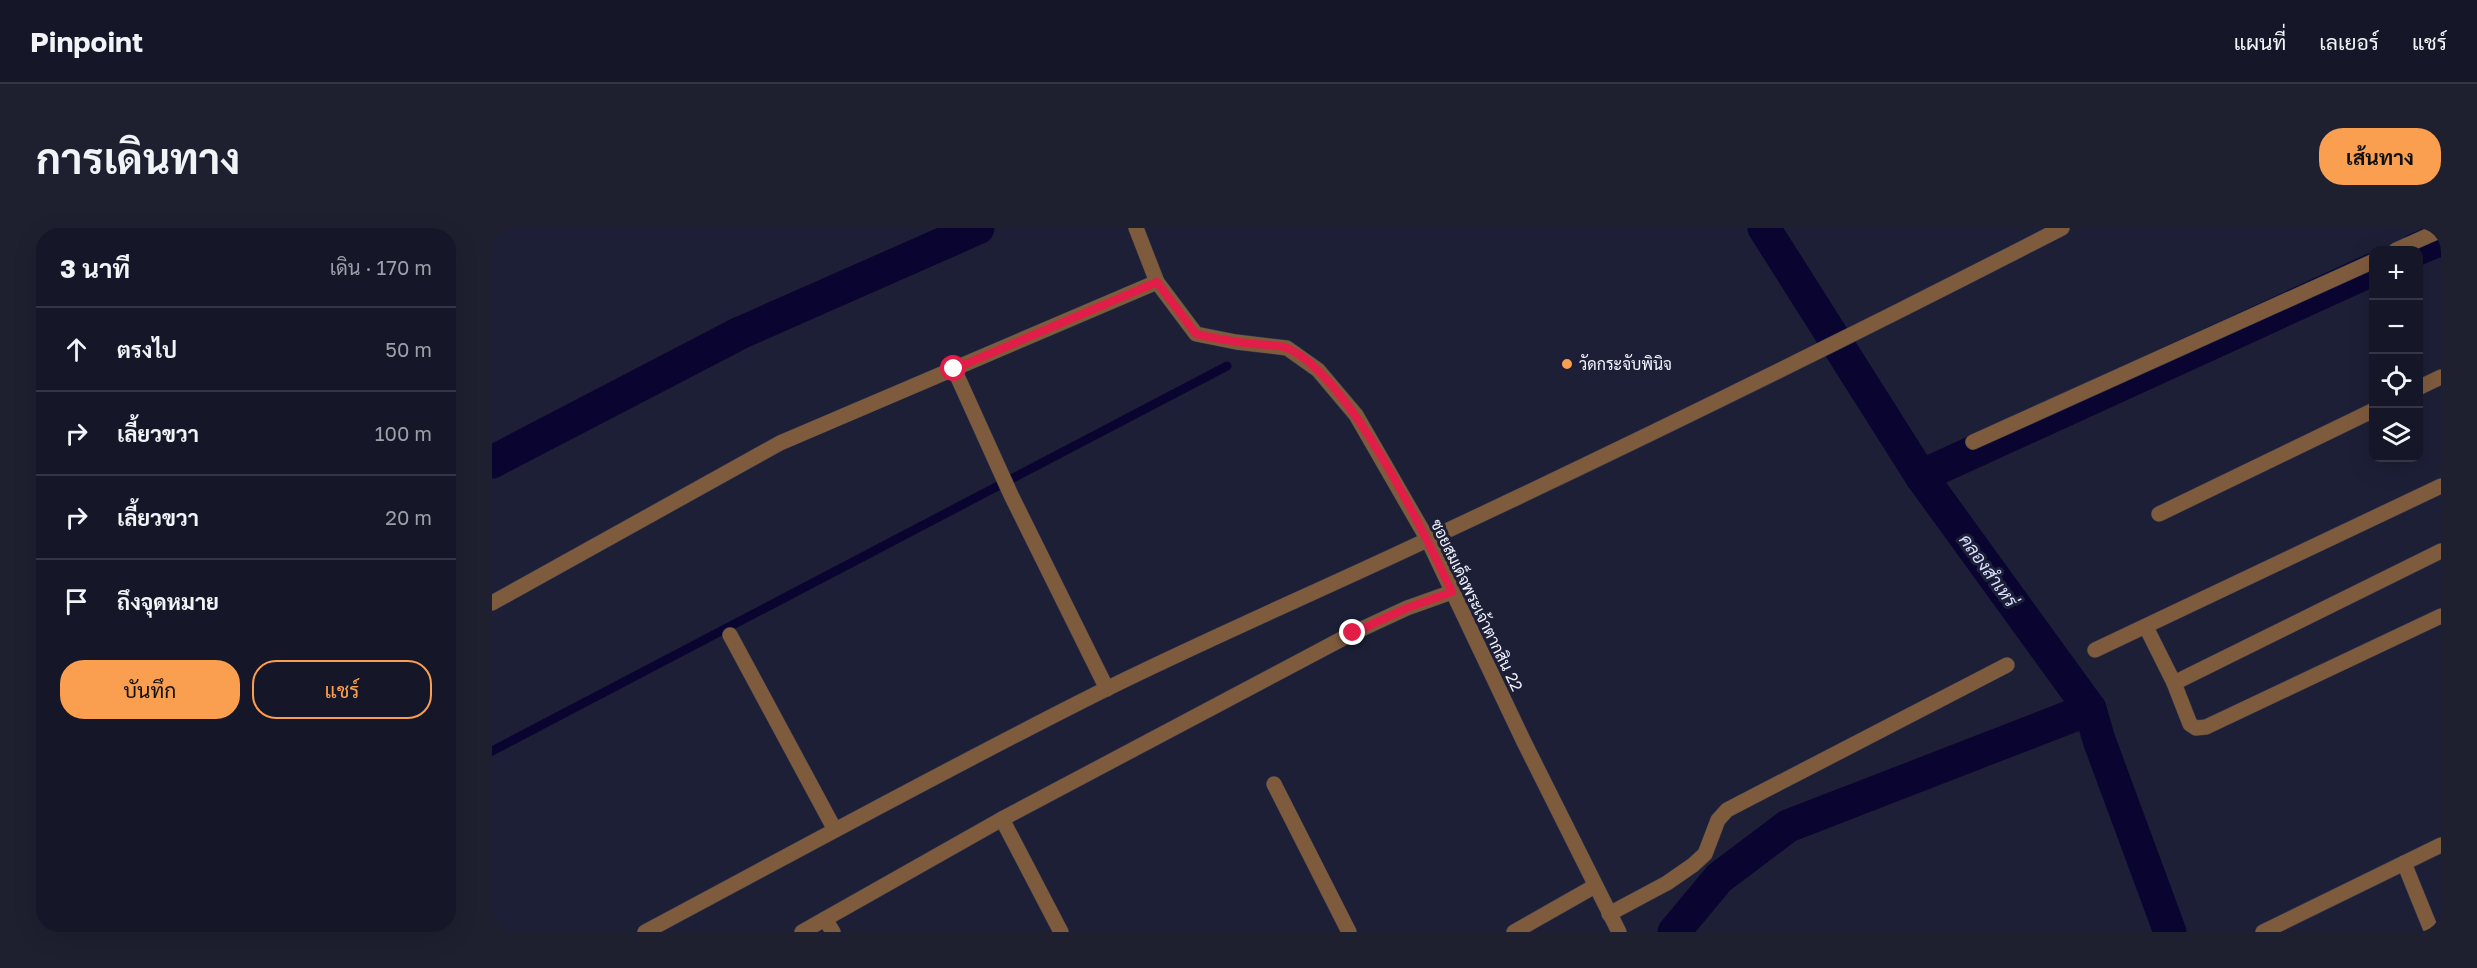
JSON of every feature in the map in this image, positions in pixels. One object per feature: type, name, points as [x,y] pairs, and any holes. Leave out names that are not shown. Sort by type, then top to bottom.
[{"type":"street","name":"ซอยสมเด็จพระเจ้าตากสิน 22","points":[[1136,228],[1157,282],[1196,334],[1236,342],[1287,348],[1318,370],[1356,415],[1428,540],[1618,932]]},
{"type":"street","points":[[645,932],[958,764],[1107,689],[1428,540],[1697,409],[1796,364],[2062,228]]},
{"type":"street","points":[[2405,246],[2441,230]]},
{"type":"street","points":[[1973,442],[2369,263]]},
{"type":"street","points":[[492,603],[780,443],[1157,282]]},
{"type":"street","points":[[954,369],[998,469],[1107,689]]},
{"type":"street","points":[[2423,386],[2441,377]]},
{"type":"street","points":[[2159,513],[2369,412]]},
{"type":"street","points":[[2095,651],[2441,486]]},
{"type":"street","points":[[2174,683],[2441,551]]},
{"type":"street","points":[[802,932],[829,926],[1002,819],[1353,633],[1407,608],[1452,592]]},
{"type":"street","points":[[2146,627],[2174,683],[2190,724],[2196,728],[2206,727],[2441,616]]},
{"type":"street","points":[[730,635],[835,830]]},
{"type":"street","points":[[1609,914],[1667,883],[1693,865],[1705,854],[1718,820],[1727,810],[2007,664]]},
{"type":"street","points":[[1274,784],[1349,932]]},
{"type":"street","points":[[1002,819],[1061,932]]},
{"type":"street","points":[[2264,932],[2441,845]]},
{"type":"street","points":[[2404,864],[2432,932]]},
{"type":"street","points":[[1514,932],[1595,886]]},
{"type":"waterway","points":[[492,462],[740,333],[978,228]]},
{"type":"waterway","name":"คลองสำเหร่","points":[[1764,228],[1921,476],[2090,709],[2099,740],[2170,932]]},
{"type":"waterway","points":[[2423,247],[2441,239]]},
{"type":"waterway","points":[[1921,476],[2369,271]]},
{"type":"waterway","points":[[492,751],[1227,366]]},
{"type":"waterway","points":[[1674,932],[1719,878],[1788,826],[2090,709]]},
{"type":"place","name":"วัดกระจับพินิจ","points":[[1567,364]]},
{"type":"route","points":[[954,369],[1157,282],[1196,334],[1236,342],[1287,348],[1318,370],[1356,415],[1428,540],[1452,592],[1407,608],[1353,633]]}]
